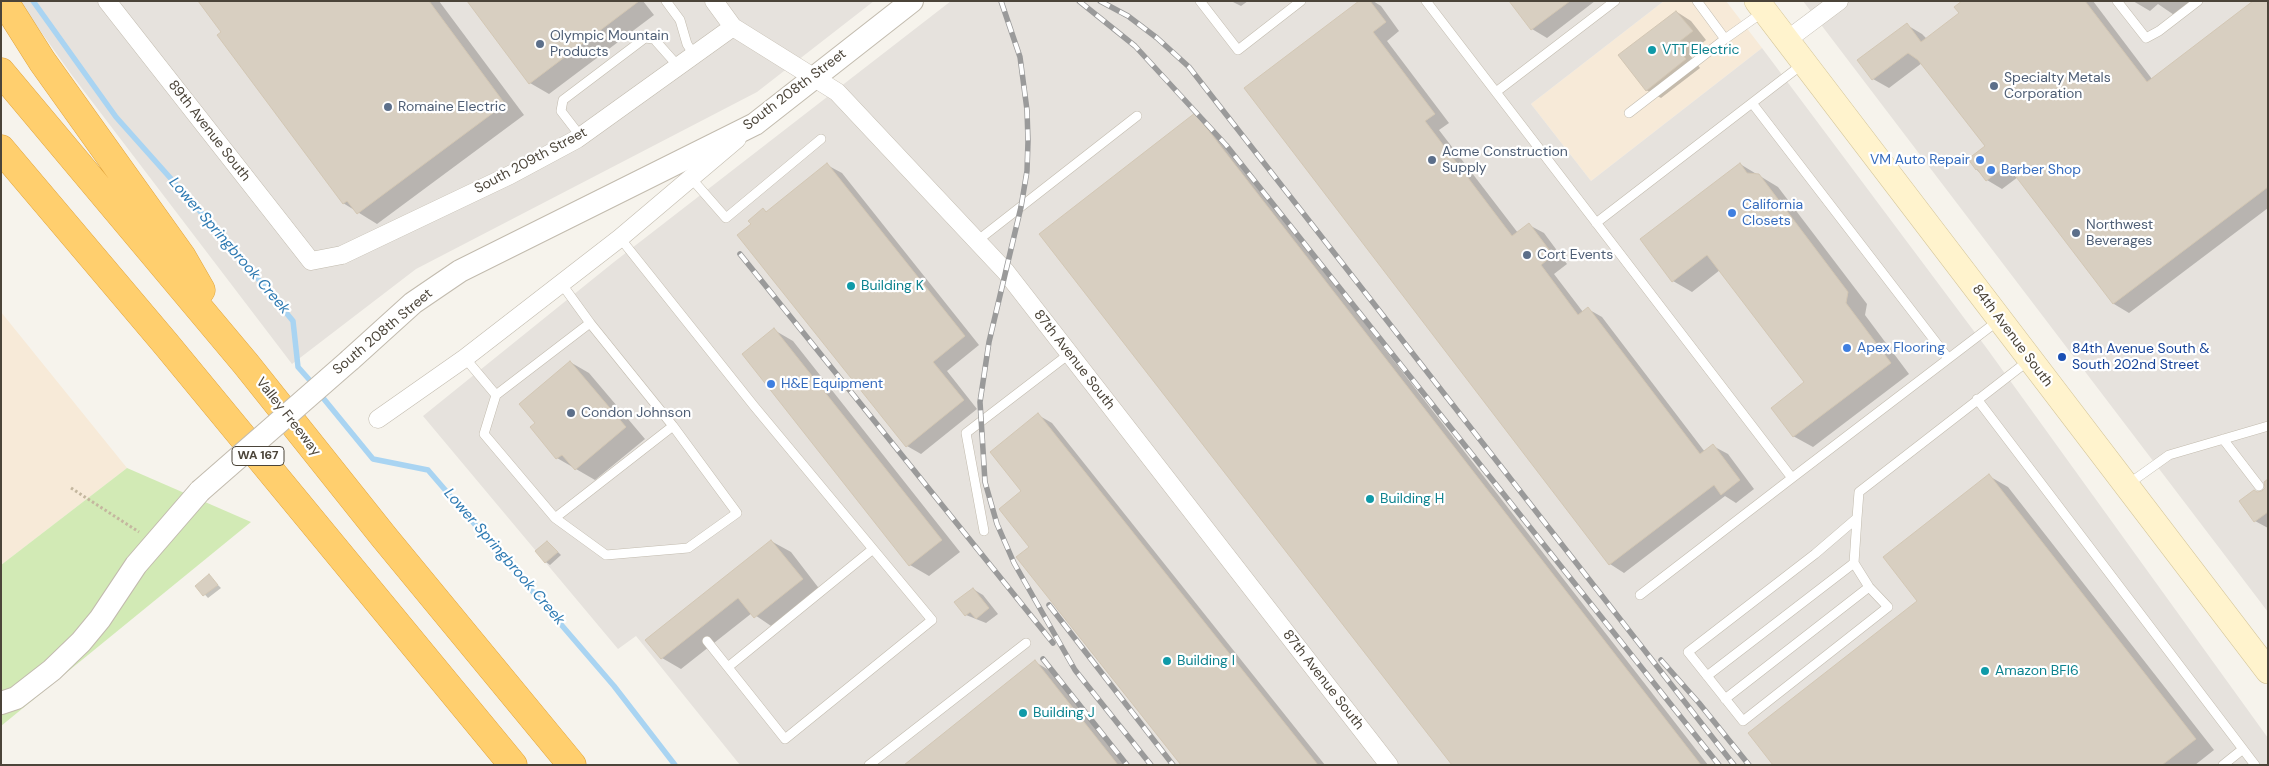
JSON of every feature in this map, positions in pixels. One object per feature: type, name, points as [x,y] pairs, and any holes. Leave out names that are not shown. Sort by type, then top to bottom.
[{"type":"highway","points":[[8,8],[42,61],[182,257],[246,364]]},
{"type":"highway","name":"Valley Freeway","points":[[1,72],[246,364],[384,537],[572,765]]},
{"type":"highway","name":"WA 167","points":[[1,149],[172,351],[513,765]]},
{"type":"main road","name":"84th Avenue South","points":[[1760,6],[2268,670]]},
{"type":"street","name":"89th Avenue South","points":[[107,1],[311,261]]},
{"type":"street","name":"87th Avenue South","points":[[714,1],[733,27],[836,92],[1006,272],[1389,765]]},
{"type":"street","name":"South 208th Street","points":[[1,703],[16,698],[52,670],[81,642],[100,619],[136,565],[154,542],[200,491],[413,303],[460,271],[755,124],[912,1]]},
{"type":"street","points":[[1787,40],[1839,1]]},
{"type":"street","name":"South 209th Street","points":[[311,261],[342,255],[510,175],[581,137],[733,27]]},
{"type":"street","points":[[378,419],[465,358],[620,238],[755,124]]},
{"type":"lane","points":[[666,1],[680,20],[687,44],[694,55]]},
{"type":"lane","points":[[1200,1],[1238,50],[1301,1]]},
{"type":"lane","points":[[1426,1],[1792,478]]},
{"type":"lane","points":[[1496,92],[1615,1]]},
{"type":"lane","points":[[1697,1],[1725,39]]},
{"type":"lane","points":[[2117,1],[2146,38],[2159,31],[2198,1]]},
{"type":"lane","points":[[1630,113],[1725,39],[1760,6]]},
{"type":"lane","points":[[581,137],[561,111],[563,100],[645,38],[654,39],[678,66]]},
{"type":"lane","points":[[1596,223],[1804,63]]},
{"type":"lane","points":[[1752,103],[1948,358]]},
{"type":"lane","points":[[977,241],[1137,116]]},
{"type":"lane","points":[[691,178],[726,218],[821,139]]},
{"type":"lane","points":[[620,238],[754,406],[932,620],[785,739],[707,641]]},
{"type":"lane","points":[[561,284],[673,426],[737,513],[688,548],[606,555],[555,518],[484,434],[496,395],[590,323]]},
{"type":"lane","points":[[1640,595],[2000,319]]},
{"type":"lane","points":[[984,531],[966,433],[1069,354]]},
{"type":"lane","points":[[465,358],[496,395]]},
{"type":"lane","points":[[1857,518],[1808,560],[1688,652],[1743,721],[1888,607],[1868,587],[1854,563],[1859,492],[2030,359]]},
{"type":"lane","points":[[1977,399],[2255,765]]},
{"type":"lane","points":[[555,518],[673,426]]},
{"type":"lane","points":[[2127,486],[2169,456],[2268,426]]},
{"type":"lane","points":[[2223,440],[2259,486]]},
{"type":"lane","points":[[728,668],[873,549]]},
{"type":"lane","points":[[1707,676],[1854,563]]},
{"type":"lane","points":[[1725,699],[1868,587]]},
{"type":"lane","points":[[869,765],[1026,642]]},
{"type":"lane","points":[[2222,765],[2243,749]]},
{"type":"path","points":[[71,488],[154,542]]},
{"type":"shaded area","points":[[19,1],[874,1],[757,92],[416,269],[292,364],[71,74]]},
{"type":"shaded area","points":[[951,1],[1664,1],[1531,104],[1591,181],[1762,48],[1988,350],[2268,738],[2268,765],[740,765],[636,636],[618,649],[423,416],[614,262]]},
{"type":"shaded area","points":[[1664,1],[1726,1],[1762,48],[1591,181],[1531,104]]},
{"type":"shaded area","points":[[1803,1],[2268,1],[2268,612]]},
{"type":"shaded area","points":[[1,312],[127,468],[1,565]]},
{"type":"green space","points":[[127,468],[251,522],[1,726],[1,565]]},
{"type":"building","name":"Romaine Electric","points":[[198,1],[429,1],[505,104],[357,214],[347,201],[343,204],[217,35],[221,32]]},
{"type":"building","name":"Olympic Mountain Products","points":[[467,1],[639,1],[529,84]]},
{"type":"building","points":[[1359,1],[1370,1],[1386,22],[1373,32],[1435,114],[1425,121],[1512,236],[1529,223],[1553,255],[1541,265],[1578,315],[1588,307],[1700,454],[1713,444],[1740,480],[1721,495],[1714,485],[1609,565],[1244,88]]},
{"type":"building","points":[[1509,1],[1570,1],[1531,30]]},
{"type":"building","points":[[1962,1],[2085,1],[2147,82],[2253,1],[2268,1],[2268,187],[2113,304],[2007,165],[1986,181],[1976,170],[1968,159],[1985,146],[1918,60],[1908,53],[1872,80],[1857,60],[1907,23],[1921,42],[1959,13],[1954,7]]},
{"type":"building","name":"VTT Electric","points":[[1676,11],[1693,31],[1675,45],[1686,59],[1646,91],[1618,55]]},
{"type":"building","name":"Building H","points":[[1195,113],[1701,765],[1452,765],[1039,234]]},
{"type":"building","name":"Building K","points":[[827,163],[965,336],[933,362],[964,400],[906,447],[737,235],[751,224],[748,221],[763,208],[766,212]]},
{"type":"building","points":[[1740,163],[1747,173],[1759,174],[1848,292],[1846,303],[1891,363],[1793,437],[1771,408],[1804,382],[1707,255],[1672,282],[1640,239]]},
{"type":"building","points":[[774,328],[942,540],[909,566],[742,354]]},
{"type":"building","name":"Condon Johnson","points":[[570,361],[626,427],[575,470],[562,455],[556,459],[530,427],[535,423],[519,404]]},
{"type":"building","name":"Building I","points":[[1038,413],[1318,765],[1181,765],[1016,557],[1029,547],[999,509],[1021,491],[990,452]]},
{"type":"building","name":"Amazon BFI6","points":[[1989,474],[2196,739],[2162,765],[1773,765],[1748,733],[1917,601],[1883,557]]},
{"type":"building","points":[[2268,479],[2268,512],[2254,522],[2239,501],[2254,490],[2257,492],[2262,491],[2265,488],[2264,482]]},
{"type":"building","points":[[771,540],[803,579],[754,618],[738,598],[661,659],[645,640]]},
{"type":"building","points":[[547,541],[558,552],[545,563],[535,551]]},
{"type":"building","points":[[209,574],[218,585],[203,596],[195,586]]},
{"type":"building","points":[[973,588],[989,608],[976,619],[970,612],[965,616],[954,602]]},
{"type":"building","name":"Building J","points":[[1035,660],[1118,765],[904,765]]},
{"type":"waterway","name":"Lower Springbrook Creek","points":[[33,1],[116,117],[230,245],[293,321],[298,367],[314,385]]},
{"type":"waterway","name":"Lower Springbrook Creek","points":[[319,393],[373,459],[428,470],[614,686],[675,765]]},
{"type":"railway","points":[[1001,1],[1020,57],[1027,110],[1028,141],[1027,171],[1021,207],[989,342],[980,402],[985,482],[997,524],[1014,563],[1075,670],[1151,765]]},
{"type":"railway","points":[[1079,1],[1135,46],[1226,145],[1719,765]]},
{"type":"railway","points":[[1100,1],[1128,16],[1157,38],[1189,67],[1734,765]]},
{"type":"railway","points":[[740,254],[1053,643]]},
{"type":"railway","points":[[1049,605],[1173,765]]},
{"type":"railway","points":[[1043,659],[1127,765]]},
{"type":"railway","points":[[1661,660],[1699,703],[1749,765]]},
{"type":"place","name":"Olympic Mountain Products","points":[[540,44]]},
{"type":"place","name":"VTT Electric","points":[[1652,50]]},
{"type":"place","name":"Specialty Metals Corporation","points":[[1994,86]]},
{"type":"place","name":"Romaine Electric","points":[[388,107]]},
{"type":"place","name":"Acme Construction Supply","points":[[1432,160]]},
{"type":"place","name":"VM Auto Repair","points":[[1980,160]]},
{"type":"place","name":"Barber Shop","points":[[1991,170]]},
{"type":"place","name":"California Closets","points":[[1732,213]]},
{"type":"place","name":"Northwest Beverages","points":[[2076,233]]},
{"type":"place","name":"Cort Events","points":[[1527,255]]},
{"type":"place","name":"Building K","points":[[851,286]]},
{"type":"place","name":"Apex Flooring","points":[[1847,348]]},
{"type":"place","name":"84th Avenue South & South 202nd Street","points":[[2062,357]]},
{"type":"place","name":"H&E Equipment","points":[[771,384]]},
{"type":"place","name":"Condon Johnson","points":[[571,413]]},
{"type":"place","name":"Building H","points":[[1370,499]]},
{"type":"place","name":"Building I","points":[[1167,661]]},
{"type":"place","name":"Amazon BFI6","points":[[1985,671]]},
{"type":"place","name":"Building J","points":[[1023,713]]}]
